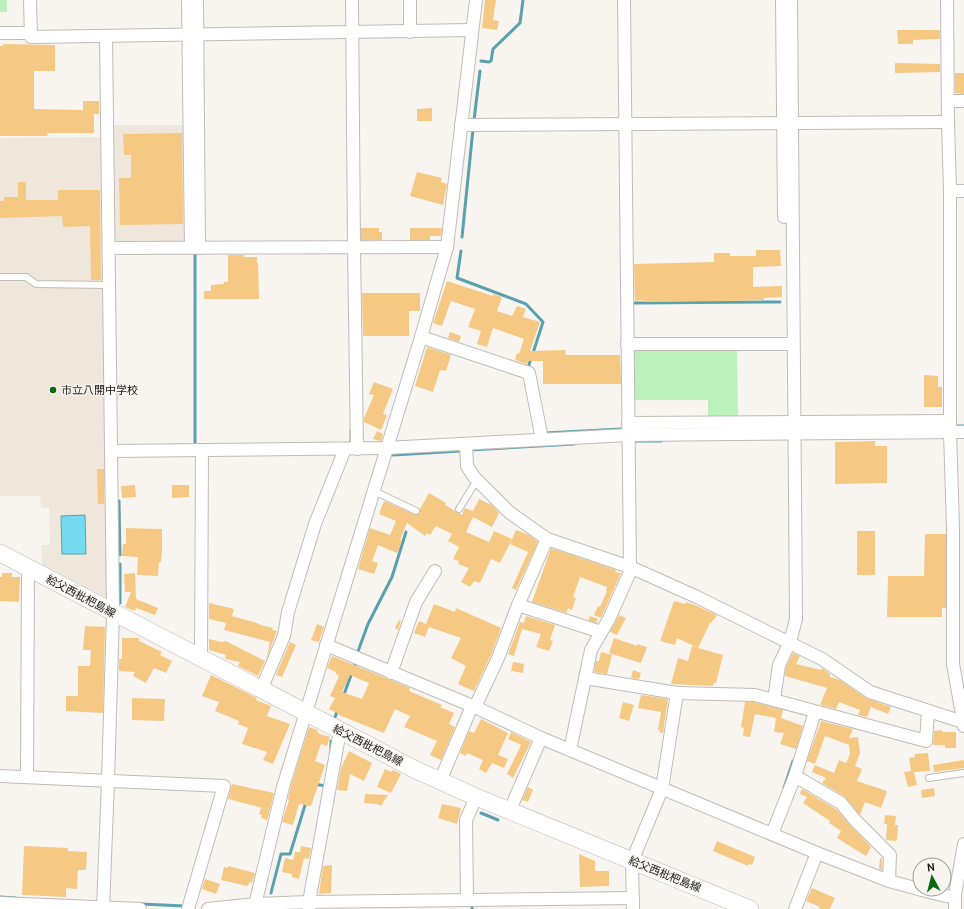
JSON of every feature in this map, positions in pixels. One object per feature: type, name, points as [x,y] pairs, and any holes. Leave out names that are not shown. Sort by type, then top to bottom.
[{"type":"main road","name":"給父西枇杷島線","points":[[0,553],[305,713],[440,780],[750,909]]},
{"type":"street","points":[[30,0],[31,37],[472,30]]},
{"type":"street","points":[[188,0],[192,34],[195,248]]},
{"type":"street","points":[[192,34],[197,0]]},
{"type":"street","points":[[352,0],[357,448]]},
{"type":"street","points":[[410,0],[410,32]]},
{"type":"street","points":[[255,906],[283,787],[448,247],[476,0]]},
{"type":"street","points":[[570,750],[591,650],[629,574],[630,567],[624,0]]},
{"type":"street","points":[[774,700],[779,666],[790,642],[796,619],[789,344],[787,123],[782,0]]},
{"type":"street","points":[[787,123],[791,0]]},
{"type":"street","points":[[466,444],[467,466],[477,480],[509,512],[547,539],[630,567],[704,601],[822,659],[870,692],[963,724],[953,664],[959,618],[950,426],[950,191],[947,0]]},
{"type":"street","points":[[0,33],[31,33]]},
{"type":"street","points":[[103,908],[113,613],[106,36]]},
{"type":"street","points":[[948,101],[964,100]]},
{"type":"street","points":[[461,125],[948,122]]},
{"type":"street","points":[[950,191],[964,191]]},
{"type":"street","points":[[109,248],[448,247]]},
{"type":"street","points":[[421,337],[529,373],[542,439]]},
{"type":"street","points":[[627,344],[789,344]]},
{"type":"street","points":[[628,423],[791,426],[950,426],[964,432]]},
{"type":"street","points":[[111,451],[387,448],[791,426]]},
{"type":"street","points":[[261,690],[284,636],[288,612],[315,524],[345,448]]},
{"type":"street","points":[[201,659],[202,450]]},
{"type":"street","points":[[440,780],[473,707],[498,658],[518,605],[547,539]]},
{"type":"street","points":[[27,777],[28,568]]},
{"type":"street","points":[[391,673],[416,602],[435,571]]},
{"type":"street","points":[[518,605],[601,632]]},
{"type":"street","points":[[326,645],[662,789],[889,881],[933,894],[957,899],[964,844]]},
{"type":"street","points":[[585,678],[677,693],[755,695],[926,741],[928,712]]},
{"type":"street","points":[[208,909],[255,906],[467,900],[633,903],[632,861],[662,789],[677,693]]},
{"type":"street","points":[[772,834],[796,776],[815,712]]},
{"type":"street","points":[[309,905],[340,730]]},
{"type":"street","points":[[510,810],[541,738]]},
{"type":"street","points":[[0,776],[224,786],[188,909]]},
{"type":"street","points":[[796,776],[841,803],[854,819],[890,855],[889,881]]},
{"type":"street","points":[[467,900],[466,820],[476,796]]},
{"type":"street","points":[[795,909],[817,853]]},
{"type":"street","points":[[0,903],[140,909]]},
{"type":"lane","points":[[0,277],[26,277],[36,284],[109,285]]},
{"type":"lane","points":[[459,509],[477,480]]},
{"type":"lane","points":[[374,491],[416,511]]},
{"type":"lane","points":[[929,778],[964,774]]},
{"type":"shaded area","name":"市立八開中学校","points":[[112,125],[188,125],[189,244],[104,244],[107,598],[42,565],[41,545],[50,545],[49,508],[41,508],[40,496],[0,496],[0,138],[103,137]]},
{"type":"green space","points":[[0,0],[7,0],[7,12],[0,12]]},
{"type":"green space","points":[[737,346],[738,420],[708,421],[708,400],[631,400],[630,350]]},
{"type":"water","points":[[85,515],[86,554],[62,554],[61,516]]},
{"type":"building","points":[[485,0],[496,0],[493,20],[499,21],[497,30],[482,28]]},
{"type":"building","points":[[897,30],[940,30],[940,39],[913,40],[913,44],[898,44]]},
{"type":"building","points":[[3,44],[55,45],[55,71],[34,71],[34,109],[83,110],[83,101],[99,101],[99,114],[94,114],[94,133],[47,133],[48,136],[0,136],[0,46],[3,46]]},
{"type":"building","points":[[895,63],[940,64],[940,72],[895,73]]},
{"type":"building","points":[[955,73],[964,73],[964,94],[955,93]]},
{"type":"building","points":[[432,108],[432,121],[417,121],[417,109]]},
{"type":"building","points":[[182,133],[183,224],[120,225],[119,178],[131,178],[131,155],[124,155],[123,134]]},
{"type":"building","points":[[417,172],[442,178],[441,182],[447,184],[443,205],[410,196]]},
{"type":"building","points":[[18,182],[26,182],[26,200],[58,200],[58,190],[100,190],[101,280],[91,280],[90,226],[63,227],[62,216],[0,218],[0,201],[4,201],[4,197],[18,197]]},
{"type":"building","points":[[361,228],[379,228],[379,232],[382,232],[382,240],[361,240]]},
{"type":"building","points":[[410,228],[442,228],[441,236],[430,236],[430,240],[410,240]]},
{"type":"building","points":[[756,250],[780,250],[781,266],[753,267],[753,287],[782,286],[782,297],[764,298],[764,300],[730,301],[635,301],[634,264],[714,262],[714,253],[730,253],[730,256],[756,256]]},
{"type":"building","points":[[228,255],[257,257],[259,299],[204,299],[204,291],[211,291],[211,285],[224,284],[224,282],[228,282]]},
{"type":"building","points":[[447,281],[493,296],[493,294],[502,297],[497,311],[512,316],[517,306],[526,309],[523,317],[540,322],[530,351],[565,350],[566,355],[620,355],[621,384],[543,384],[543,361],[528,361],[527,364],[515,360],[517,353],[519,354],[524,339],[493,328],[487,347],[477,344],[481,331],[468,327],[475,309],[451,301],[442,326],[433,323]]},
{"type":"building","points":[[362,293],[420,293],[420,311],[409,311],[409,336],[363,336]]},
{"type":"building","points":[[450,332],[461,336],[459,342],[448,338]]},
{"type":"building","points":[[427,347],[451,355],[446,371],[440,370],[433,392],[415,386]]},
{"type":"building","points":[[924,375],[938,376],[938,387],[942,387],[942,407],[924,407]]},
{"type":"building","points":[[374,382],[393,389],[383,414],[387,415],[381,430],[364,422],[364,418],[374,395],[369,394]]},
{"type":"building","points":[[377,431],[383,434],[381,441],[373,439]]},
{"type":"building","points":[[875,441],[875,446],[887,446],[887,483],[835,484],[835,442]]},
{"type":"building","points":[[97,469],[104,469],[104,504],[98,504]]},
{"type":"building","points":[[135,485],[136,497],[122,498],[121,486]]},
{"type":"building","points":[[172,485],[189,485],[189,497],[172,498]]},
{"type":"building","points":[[429,493],[462,515],[465,508],[473,511],[479,499],[489,504],[490,503],[499,513],[492,527],[473,517],[466,532],[489,542],[494,531],[512,539],[500,563],[491,559],[480,583],[474,581],[470,587],[461,582],[469,568],[458,564],[459,561],[453,559],[459,547],[448,541],[452,534],[436,526],[430,535],[427,533],[425,536],[407,523],[400,540],[402,541],[397,553],[378,545],[372,561],[378,563],[374,574],[358,569],[370,528],[390,535],[396,521],[379,514],[384,501],[416,515],[420,513],[420,509]]},
{"type":"building","points":[[126,528],[162,529],[162,552],[161,562],[159,562],[158,576],[137,575],[138,557],[122,556],[123,544],[126,544]]},
{"type":"building","points":[[516,530],[529,535],[538,542],[516,590],[512,588],[528,552],[510,544]]},
{"type":"building","points":[[857,531],[875,531],[875,575],[857,575]]},
{"type":"building","points":[[925,534],[946,534],[946,608],[942,608],[942,617],[887,617],[888,576],[924,576]]},
{"type":"building","points":[[551,548],[621,573],[601,618],[594,615],[598,606],[600,607],[607,591],[607,587],[580,577],[573,597],[576,598],[572,610],[568,608],[567,613],[532,602]]},
{"type":"building","points":[[2,573],[12,573],[12,577],[20,577],[19,602],[0,601],[0,577],[2,577]]},
{"type":"building","points":[[135,573],[136,599],[158,608],[155,615],[136,608],[135,611],[125,607],[131,592],[125,592],[124,574]]},
{"type":"building","points":[[674,601],[685,604],[686,602],[717,615],[710,623],[698,648],[677,638],[675,645],[660,641]]},
{"type":"building","points":[[209,603],[234,609],[232,616],[273,628],[272,630],[277,631],[266,660],[270,642],[224,630],[226,623],[209,619]]},
{"type":"building","points":[[434,604],[455,612],[456,608],[501,628],[491,655],[474,691],[458,684],[466,666],[451,658],[461,638],[429,627],[425,637],[414,633],[419,621],[426,624]]},
{"type":"building","points":[[619,615],[626,618],[617,635],[610,632]]},
{"type":"building","points":[[526,616],[555,625],[550,640],[553,641],[549,651],[536,647],[541,634],[522,629],[514,656],[508,654],[520,622],[524,623]]},
{"type":"building","points":[[590,616],[598,619],[596,623],[588,620]]},
{"type":"building","points":[[399,620],[401,621],[398,630],[395,628]]},
{"type":"building","points":[[317,624],[324,627],[319,642],[311,640]]},
{"type":"building","points":[[85,626],[105,627],[103,713],[66,711],[66,696],[78,696],[78,666],[90,666],[91,650],[83,650]]},
{"type":"building","points":[[122,638],[139,638],[139,641],[162,652],[160,655],[172,661],[166,673],[154,668],[146,683],[133,676],[135,672],[119,671],[119,659],[122,659]]},
{"type":"building","points":[[614,638],[637,646],[637,644],[647,647],[641,663],[609,653]]},
{"type":"building","points":[[209,639],[222,642],[226,641],[265,661],[258,676],[238,666],[240,662],[225,659],[226,655],[209,650]]},
{"type":"building","points":[[290,642],[296,645],[282,677],[276,675]]},
{"type":"building","points":[[692,646],[723,655],[716,683],[714,683],[713,686],[671,684],[678,658],[688,661]]},
{"type":"building","points":[[601,652],[612,655],[607,674],[594,672],[596,661],[599,661]]},
{"type":"building","points":[[793,653],[800,656],[796,664],[821,670],[822,668],[830,674],[830,677],[840,680],[866,698],[891,707],[888,714],[871,707],[867,717],[858,715],[860,710],[839,702],[836,709],[820,705],[827,688],[785,676],[786,667]]},
{"type":"building","points":[[332,656],[410,688],[409,691],[442,705],[440,707],[454,713],[449,724],[455,727],[441,760],[430,755],[437,741],[404,727],[410,716],[395,709],[384,733],[339,715],[329,709],[335,698],[330,696],[339,676],[336,672],[327,668]],"holes":[[[350,675],[369,683],[362,699],[342,692]]]},
{"type":"building","points":[[513,662],[524,664],[523,673],[511,671]]},
{"type":"building","points":[[633,670],[641,673],[639,679],[631,678]]},
{"type":"building","points":[[211,675],[257,698],[256,700],[271,706],[267,716],[290,724],[273,764],[263,760],[267,752],[242,744],[248,728],[238,724],[239,721],[215,711],[219,702],[202,696]]},
{"type":"building","points":[[641,695],[668,699],[663,733],[659,732],[660,730],[658,730],[661,712],[638,708]]},
{"type":"building","points":[[132,698],[165,699],[164,721],[132,720]]},
{"type":"building","points":[[623,702],[634,705],[629,721],[619,718]]},
{"type":"building","points":[[745,702],[754,702],[783,710],[781,718],[803,726],[796,749],[780,744],[784,733],[774,732],[776,718],[755,714],[750,737],[743,736],[744,728],[741,727]]},
{"type":"building","points":[[481,719],[508,733],[498,755],[508,759],[504,768],[492,763],[486,773],[479,769],[483,760],[467,753],[466,756],[460,753],[469,731],[474,733]]},
{"type":"building","points":[[821,721],[853,729],[849,738],[858,737],[860,753],[855,766],[862,769],[857,781],[887,791],[881,808],[865,802],[860,815],[845,797],[822,783],[826,778],[812,772],[815,765],[834,773],[839,760],[846,763],[850,754],[849,745],[825,736],[815,764],[807,761]]},
{"type":"building","points":[[309,727],[318,730],[317,732],[320,734],[330,737],[327,746],[321,744],[315,761],[325,765],[311,806],[299,804],[293,825],[282,822],[289,800],[290,789]]},
{"type":"building","points":[[942,730],[942,732],[956,732],[956,748],[945,748],[945,745],[933,745],[934,731]]},
{"type":"building","points":[[511,732],[531,742],[513,778],[507,774],[521,745],[508,739]]},
{"type":"building","points":[[349,751],[372,763],[364,781],[350,774],[347,791],[337,790],[341,768]]},
{"type":"building","points":[[928,753],[930,771],[914,772],[917,785],[908,787],[904,772],[911,771],[909,758],[915,757],[915,754]]},
{"type":"building","points":[[964,760],[964,768],[934,772],[933,765]]},
{"type":"building","points":[[385,769],[391,772],[393,770],[401,774],[391,793],[377,787]]},
{"type":"building","points":[[232,784],[274,793],[270,810],[228,799]]},
{"type":"building","points":[[528,787],[533,790],[528,802],[522,800]]},
{"type":"building","points":[[934,788],[935,796],[922,798],[921,790]]},
{"type":"building","points":[[802,789],[836,809],[871,847],[866,856],[837,838],[841,831],[829,823],[830,821],[803,803],[807,797],[800,794]]},
{"type":"building","points":[[365,794],[388,795],[381,806],[377,804],[364,803]]},
{"type":"building","points":[[442,804],[461,808],[457,824],[438,818]]},
{"type":"building","points":[[261,808],[270,810],[267,820],[261,818],[262,815],[259,814]]},
{"type":"building","points":[[885,815],[896,816],[895,825],[898,825],[896,841],[886,840],[887,824],[884,824]]},
{"type":"building","points":[[717,841],[755,857],[752,865],[749,864],[748,866],[713,851]]},
{"type":"building","points":[[24,846],[68,848],[68,851],[87,852],[86,870],[78,870],[77,889],[66,888],[66,897],[22,895]]},
{"type":"building","points":[[301,846],[311,848],[309,859],[304,858],[299,879],[292,877],[292,874],[282,872],[285,858],[293,860],[295,852],[300,852]]},
{"type":"building","points":[[579,854],[595,861],[595,871],[609,871],[609,886],[580,887]]},
{"type":"building","points":[[880,858],[882,858],[882,870],[879,869]]},
{"type":"building","points":[[332,865],[331,893],[319,894],[323,866]]},
{"type":"building","points":[[228,866],[255,873],[252,883],[250,882],[247,886],[221,880],[224,867],[228,868]]},
{"type":"building","points":[[205,879],[220,884],[216,894],[202,889]]},
{"type":"building","points":[[812,888],[835,898],[830,909],[819,909],[820,907],[806,901]]},
{"type":"waterway","points":[[481,61],[491,61],[493,49],[520,23],[523,0]]},
{"type":"waterway","points":[[474,120],[480,71]]},
{"type":"waterway","points":[[462,237],[473,129]]},
{"type":"waterway","points":[[461,251],[457,278],[526,304],[543,322],[533,353]]},
{"type":"waterway","points":[[195,252],[195,444]]},
{"type":"waterway","points":[[632,303],[780,302]]},
{"type":"waterway","points":[[528,368],[531,358]]},
{"type":"waterway","points":[[958,426],[964,426]]},
{"type":"waterway","points":[[545,433],[621,429]]},
{"type":"waterway","points":[[351,430],[351,441]]},
{"type":"waterway","points":[[633,441],[661,441]]},
{"type":"waterway","points":[[470,450],[574,444]]},
{"type":"waterway","points":[[393,455],[461,451]]},
{"type":"waterway","points":[[119,501],[120,555]]},
{"type":"waterway","points":[[357,654],[368,624],[392,577],[406,532]]},
{"type":"waterway","points":[[120,564],[120,603]]},
{"type":"waterway","points":[[343,697],[356,662],[358,663]]},
{"type":"waterway","points":[[335,717],[338,709]]},
{"type":"waterway","points":[[331,741],[331,749]]},
{"type":"waterway","points":[[784,788],[793,761]]},
{"type":"waterway","points":[[314,784],[326,786]]},
{"type":"waterway","points":[[271,893],[281,854],[290,854],[306,802]]},
{"type":"waterway","points":[[481,813],[498,820]]},
{"type":"waterway","points":[[0,897],[16,898]]},
{"type":"waterway","points":[[141,904],[185,906]]},
{"type":"place","name":"市立八開中学校","points":[[53,390]]}]
